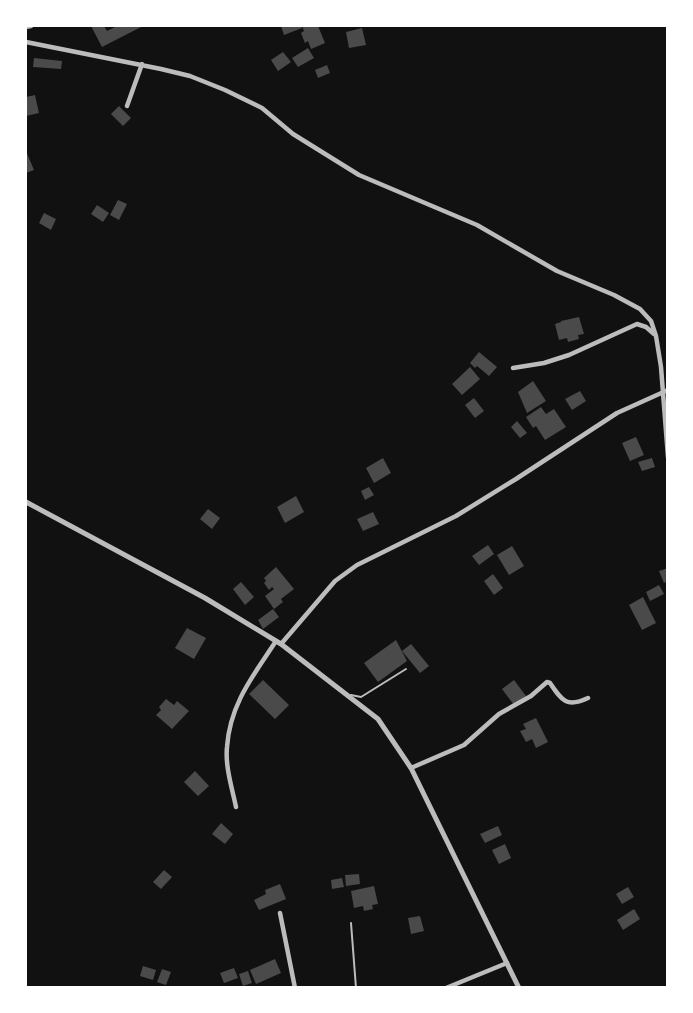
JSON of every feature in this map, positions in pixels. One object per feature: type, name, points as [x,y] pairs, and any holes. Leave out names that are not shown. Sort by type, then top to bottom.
[{"type":"street","points":[[26,27],[30,26]]},
{"type":"street","points":[[26,42],[142,64],[190,76],[262,108],[293,134],[359,175],[477,225],[557,271],[640,309],[651,321],[656,336],[661,367],[661,393],[668,457]]},
{"type":"street","points":[[127,106],[142,64]]},
{"type":"street","points":[[513,368],[544,363],[569,355],[637,324],[646,327],[656,336]]},
{"type":"street","points":[[236,807],[226,748],[231,725],[244,689],[279,643],[335,581],[357,564],[456,516],[617,413],[668,390]]},
{"type":"street","points":[[26,502],[205,598],[279,643],[378,719],[411,768],[519,987]]},
{"type":"street","points":[[411,768],[464,746],[499,714],[531,696],[547,682],[559,697],[570,703],[577,703],[588,698]]},
{"type":"street","points":[[280,913],[295,987]]},
{"type":"street","points":[[446,987],[507,963]]},
{"type":"lane","points":[[345,694],[360,697],[406,669]]},
{"type":"lane","points":[[351,923],[356,987]]},
{"type":"building","points":[[91,26],[104,26],[107,31],[117,26],[143,26],[102,47]]},
{"type":"building","points":[[281,26],[301,26],[302,28],[284,35]]},
{"type":"building","points":[[302,26],[318,26],[325,43],[311,49],[308,41],[305,43],[301,33],[304,31]]},
{"type":"building","points":[[362,28],[366,45],[349,48],[346,32]]},
{"type":"building","points":[[308,48],[314,58],[298,67],[292,58]]},
{"type":"building","points":[[283,52],[291,62],[278,71],[271,60]]},
{"type":"building","points":[[34,58],[62,61],[61,69],[33,67]]},
{"type":"building","points":[[327,65],[330,73],[318,78],[315,70]]},
{"type":"building","points":[[35,95],[39,113],[26,116],[26,97]]},
{"type":"building","points":[[119,106],[131,118],[123,126],[111,114]]},
{"type":"building","points":[[26,151],[34,170],[26,173]]},
{"type":"building","points":[[118,200],[127,204],[119,220],[110,215]]},
{"type":"building","points":[[97,205],[109,213],[103,222],[91,214]]},
{"type":"building","points":[[44,213],[56,219],[51,230],[39,223]]},
{"type":"building","points":[[579,317],[584,334],[578,335],[579,339],[568,342],[567,338],[559,340],[555,324]]},
{"type":"building","points":[[479,352],[497,367],[489,376],[470,363]]},
{"type":"building","points":[[470,367],[480,379],[462,395],[452,384]]},
{"type":"building","points":[[533,381],[546,401],[527,413],[518,392]]},
{"type":"building","points":[[580,391],[586,401],[572,410],[565,399]]},
{"type":"building","points":[[474,398],[484,411],[475,418],[465,405]]},
{"type":"building","points":[[541,407],[546,414],[554,409],[566,427],[545,440],[536,426],[533,428],[526,417]]},
{"type":"building","points":[[517,421],[527,433],[520,438],[511,427]]},
{"type":"building","points":[[636,437],[644,455],[630,461],[622,443]]},
{"type":"building","points":[[383,458],[391,473],[374,483],[366,468]]},
{"type":"building","points":[[652,458],[655,467],[642,471],[638,462]]},
{"type":"building","points":[[369,487],[374,495],[365,500],[361,491]]},
{"type":"building","points":[[296,496],[304,512],[285,523],[277,507]]},
{"type":"building","points":[[208,509],[220,518],[212,529],[200,519]]},
{"type":"building","points":[[373,512],[379,524],[363,531],[357,519]]},
{"type":"building","points":[[488,545],[494,554],[479,565],[472,556]]},
{"type":"building","points":[[512,546],[524,566],[509,575],[497,555]]},
{"type":"building","points":[[276,567],[294,589],[281,599],[283,602],[274,609],[265,596],[274,589],[272,587],[269,590],[264,583],[266,581],[264,578]]},
{"type":"building","points":[[668,568],[668,581],[664,583],[659,571]]},
{"type":"building","points":[[493,574],[503,588],[494,595],[484,581]]},
{"type":"building","points":[[241,582],[254,597],[245,605],[233,589]]},
{"type":"building","points":[[659,585],[664,594],[650,601],[646,592]]},
{"type":"building","points":[[643,597],[656,623],[642,630],[629,605]]},
{"type":"building","points":[[273,609],[279,617],[263,629],[258,620]]},
{"type":"building","points":[[187,628],[206,638],[194,659],[175,648]]},
{"type":"building","points":[[396,640],[407,661],[378,682],[364,663]]},
{"type":"building","points":[[411,644],[429,666],[420,673],[402,651]]},
{"type":"building","points":[[263,680],[289,705],[275,719],[249,694]]},
{"type":"building","points":[[514,680],[526,696],[514,705],[502,689]]},
{"type":"building","points":[[166,699],[174,705],[177,701],[189,711],[172,729],[156,715]]},
{"type":"building","points":[[536,718],[548,742],[536,748],[532,739],[526,742],[520,731],[526,729],[523,724]]},
{"type":"building","points":[[195,771],[209,786],[198,796],[184,782]]},
{"type":"building","points":[[221,823],[233,834],[225,844],[212,834]]},
{"type":"building","points":[[498,826],[502,835],[485,843],[480,834]]},
{"type":"building","points":[[505,844],[511,858],[499,864],[492,850]]},
{"type":"building","points":[[164,870],[172,877],[161,889],[153,882]]},
{"type":"building","points":[[359,874],[360,884],[346,886],[345,875]]},
{"type":"building","points":[[342,878],[344,887],[332,889],[331,880]]},
{"type":"building","points":[[280,884],[286,899],[259,910],[254,900],[266,894],[265,890]]},
{"type":"building","points":[[374,886],[378,904],[372,905],[373,909],[364,911],[363,906],[354,908],[351,891]]},
{"type":"building","points":[[628,887],[634,897],[622,904],[616,894]]},
{"type":"building","points":[[634,909],[640,919],[623,930],[617,920]]},
{"type":"building","points":[[420,916],[424,931],[411,934],[408,918]]},
{"type":"building","points":[[275,959],[281,973],[256,984],[250,970]]},
{"type":"building","points":[[143,966],[156,970],[153,980],[140,976]]},
{"type":"building","points":[[234,968],[238,978],[224,983],[220,973]]},
{"type":"building","points":[[162,969],[171,972],[166,985],[157,982]]},
{"type":"building","points":[[248,971],[252,983],[243,986],[239,974]]}]
